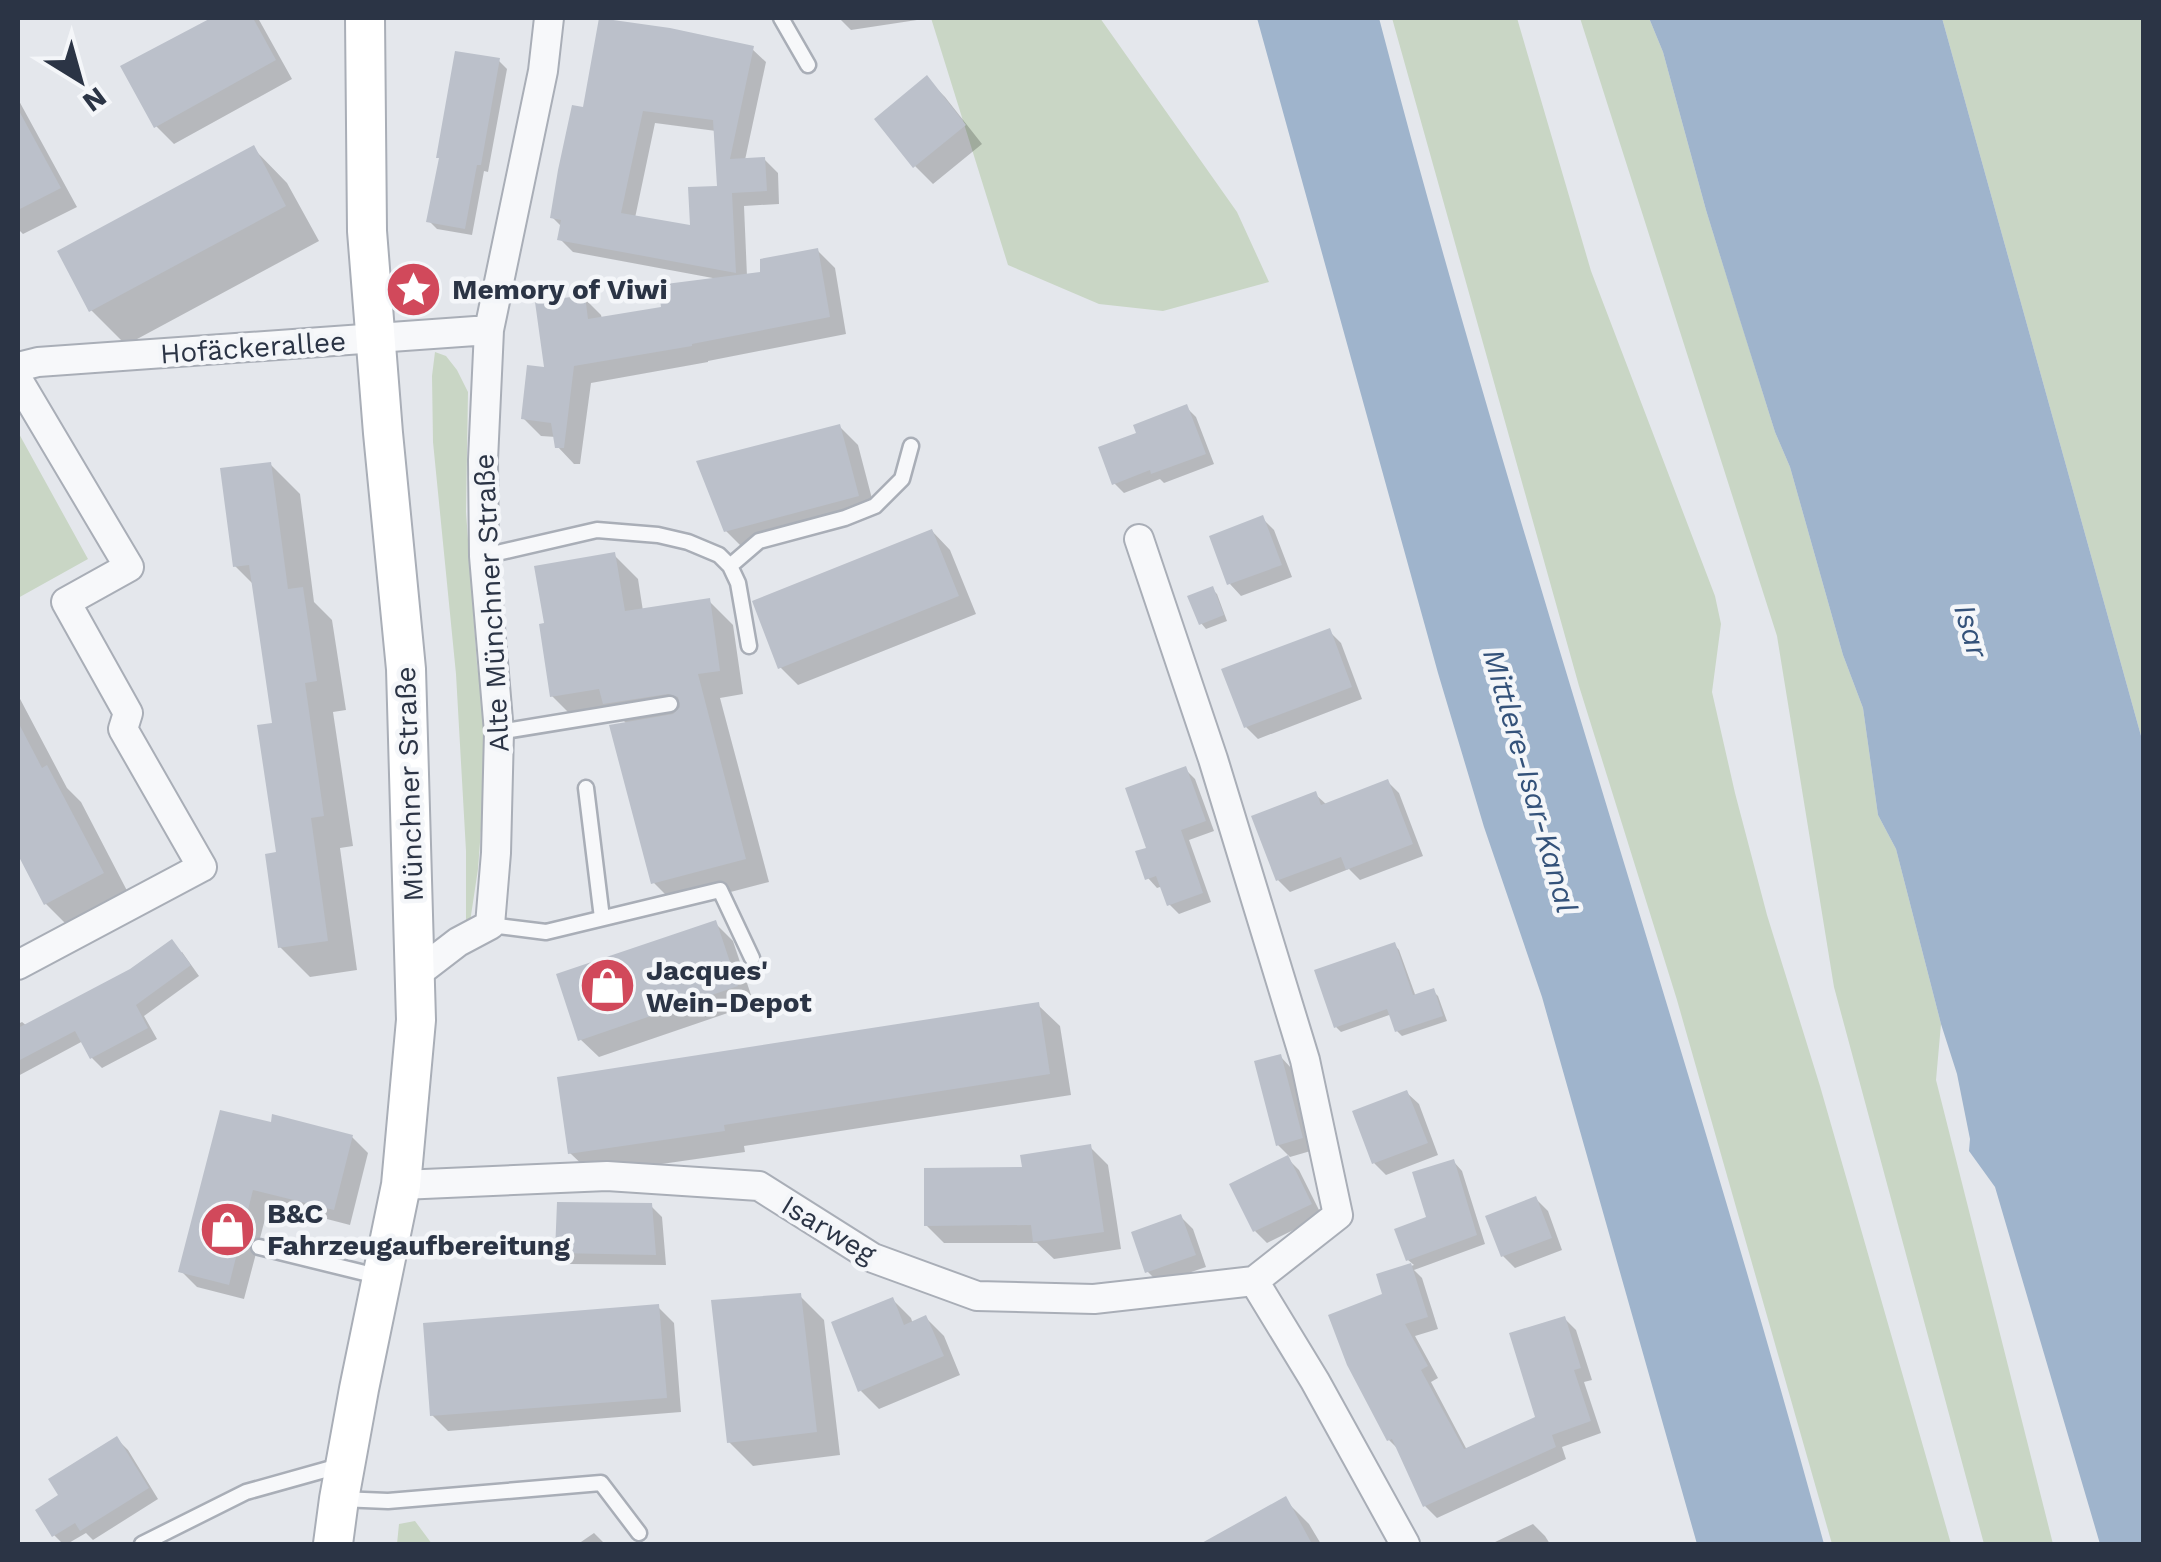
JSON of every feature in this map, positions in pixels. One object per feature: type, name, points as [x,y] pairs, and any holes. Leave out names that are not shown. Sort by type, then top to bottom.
[{"type":"main road","name":"Münchner Straße","points":[[334,1544],[342,1482],[401,1185],[416,1020],[406,670],[367,230],[365,18]]},
{"type":"street","name":"Alte Münchner Straße","points":[[490,924],[499,732],[484,556],[483,460],[489,330],[549,18]]},
{"type":"street","name":"Hofäckerallee","points":[[18,368],[38,362],[489,330]]},
{"type":"street","points":[[18,380],[129,567],[66,602],[128,713],[123,729],[202,867],[18,965]]},
{"type":"street","points":[[1139,538],[1213,759],[1305,1060],[1338,1215],[1254,1281],[1405,1544]]},
{"type":"street","points":[[416,975],[458,942],[490,924]]},
{"type":"street","name":"Isarweg","points":[[401,1185],[607,1176],[759,1186],[873,1258],[977,1296],[1094,1299],[1254,1281]]},
{"type":"lane","points":[[782,18],[808,65]]},
{"type":"lane","points":[[730,566],[759,542],[875,506],[902,479],[911,446]]},
{"type":"lane","points":[[484,556],[597,530],[658,535],[688,542],[719,555],[730,566],[738,583],[749,646]]},
{"type":"lane","points":[[499,732],[670,704]]},
{"type":"lane","points":[[586,788],[602,918]]},
{"type":"lane","points":[[490,924],[546,932],[720,890],[752,958]]},
{"type":"lane","points":[[259,1247],[382,1277]]},
{"type":"lane","points":[[142,1544],[246,1492],[303,1474],[342,1482],[388,1501],[601,1483],[639,1533]]},
{"type":"green space","points":[[931,18],[1100,18],[1237,212],[1269,282],[1163,311],[1099,304],[1008,265]]},
{"type":"green space","points":[[1392,18],[1517,18],[1591,271],[1715,596],[1721,624],[1712,692],[1735,793],[1951,1544],[1832,1544],[1677,1000],[1579,686]]},
{"type":"green space","points":[[1580,18],[1649,18],[1663,52],[1706,210],[1775,432],[1790,467],[1843,655],[1863,708],[1878,815],[1896,849],[1941,1024],[1936,1080],[2053,1544],[1984,1544],[1834,987],[1777,636]]},
{"type":"green space","points":[[1942,18],[2143,18],[2143,743]]},
{"type":"green space","points":[[435,352],[446,356],[468,392],[466,512],[484,715],[484,789],[470,922],[466,922],[456,674],[433,442]]},
{"type":"green space","points":[[18,432],[88,559],[18,598]]},
{"type":"green space","points":[[415,1521],[432,1544],[397,1544],[399,1524]]},
{"type":"water","name":"Mittlere-Isar-Kanal","points":[[1257,18],[1379,18],[1485,401],[1714,1162],[1824,1544],[1697,1544],[1542,997],[1484,827],[1438,673]]},
{"type":"water","name":"Isar","points":[[1649,18],[1942,18],[2143,743],[2143,1544],[2100,1544],[1995,1187],[1969,1151],[1957,1074],[1896,849],[1878,815],[1863,708],[1843,655],[1790,467],[1775,432],[1706,210],[1663,52]]},
{"type":"building","points":[[211,18],[253,18],[276,60],[154,128],[120,66]]},
{"type":"building","points":[[599,18],[754,46],[730,159],[765,157],[767,191],[732,193],[736,273],[557,240],[561,220],[550,218],[558,170],[572,105],[583,107]],"holes":[[[643,111],[713,120],[717,186],[688,187],[690,225],[621,213]]]},
{"type":"building","points":[[455,51],[500,58],[465,229],[426,222]]},
{"type":"building","points":[[927,75],[966,125],[913,168],[874,119]]},
{"type":"building","points":[[18,109],[61,188],[18,210]]},
{"type":"building","points":[[254,145],[286,206],[89,312],[57,251]]},
{"type":"building","points":[[818,248],[830,317],[574,366],[564,448],[555,448],[551,423],[521,419],[527,365],[544,367],[535,302],[585,295],[588,319],[661,307],[658,285],[760,272],[760,259]]},
{"type":"building","points":[[1187,404],[1206,454],[1112,485],[1098,447],[1136,433],[1133,425]]},
{"type":"building","points":[[840,424],[859,496],[724,532],[696,461]]},
{"type":"building","points":[[271,462],[288,589],[303,587],[317,681],[305,683],[324,816],[311,818],[328,941],[278,948],[265,854],[276,852],[257,725],[272,723],[249,565],[233,567],[220,468]]},
{"type":"building","points":[[1263,515],[1282,565],[1227,585],[1209,536]]},
{"type":"building","points":[[932,529],[959,596],[778,669],[752,601]]},
{"type":"building","points":[[615,552],[625,611],[710,598],[720,671],[698,674],[746,859],[651,884],[609,725],[673,714],[680,707],[678,697],[668,694],[603,704],[599,689],[550,697],[539,624],[544,623],[534,566]]},
{"type":"building","points":[[1213,586],[1224,615],[1199,625],[1187,596]]},
{"type":"building","points":[[1330,628],[1352,687],[1244,728],[1221,669]]},
{"type":"building","points":[[18,722],[42,768],[47,765],[104,873],[44,905],[18,855]]},
{"type":"building","points":[[1186,766],[1206,821],[1181,830],[1203,893],[1167,906],[1156,876],[1145,880],[1135,851],[1146,848],[1125,788]]},
{"type":"building","points":[[1388,779],[1413,844],[1346,870],[1341,857],[1276,881],[1251,816],[1316,791],[1321,805]]},
{"type":"building","points":[[716,920],[738,986],[578,1041],[556,974]]},
{"type":"building","points":[[172,939],[191,965],[136,1005],[148,1028],[90,1059],[75,1031],[18,1061],[18,1028],[130,969]]},
{"type":"building","points":[[1395,942],[1413,995],[1434,988],[1443,1016],[1395,1032],[1387,1009],[1334,1028],[1314,970]]},
{"type":"building","points":[[1039,1002],[1050,1074],[724,1125],[725,1131],[568,1154],[557,1077]]},
{"type":"building","points":[[1281,1054],[1303,1138],[1276,1146],[1254,1061]]},
{"type":"building","points":[[1407,1090],[1428,1143],[1372,1164],[1352,1111]]},
{"type":"building","points":[[220,1110],[271,1122],[272,1114],[353,1135],[334,1210],[253,1190],[229,1285],[178,1272]]},
{"type":"building","points":[[1091,1144],[1104,1232],[1033,1242],[1031,1225],[924,1226],[924,1168],[1022,1167],[1020,1155]]},
{"type":"building","points":[[1288,1155],[1312,1204],[1253,1232],[1229,1184]]},
{"type":"building","points":[[1454,1159],[1477,1235],[1406,1261],[1394,1229],[1426,1217],[1412,1172]]},
{"type":"building","points":[[1536,1196],[1552,1238],[1501,1257],[1485,1216]]},
{"type":"building","points":[[557,1202],[652,1203],[656,1255],[555,1253]]},
{"type":"building","points":[[1181,1214],[1196,1255],[1145,1273],[1131,1232]]},
{"type":"building","points":[[1411,1263],[1428,1317],[1405,1324],[1428,1366],[1421,1370],[1464,1449],[1535,1417],[1509,1333],[1565,1316],[1581,1368],[1574,1370],[1591,1421],[1552,1435],[1556,1447],[1423,1507],[1392,1439],[1387,1441],[1347,1365],[1328,1315],[1382,1294],[1376,1274]]},
{"type":"building","points":[[801,1293],[817,1432],[727,1443],[711,1300]]},
{"type":"building","points":[[893,1297],[904,1325],[926,1315],[944,1356],[858,1392],[831,1322]]},
{"type":"building","points":[[659,1304],[667,1398],[430,1416],[423,1323]]},
{"type":"building","points":[[117,1436],[149,1488],[80,1531],[75,1523],[52,1537],[35,1510],[58,1495],[48,1479]]},
{"type":"building","points":[[1286,1496],[1312,1544],[1200,1544]]},
{"type":"place","name":"Memory of Viwi","points":[[413,289]]},
{"type":"place","name":"Jacques' Wein-Depot","points":[[607,986]]},
{"type":"place","name":"B&C Fahrzeugaufbereitung","points":[[228,1229]]}]
